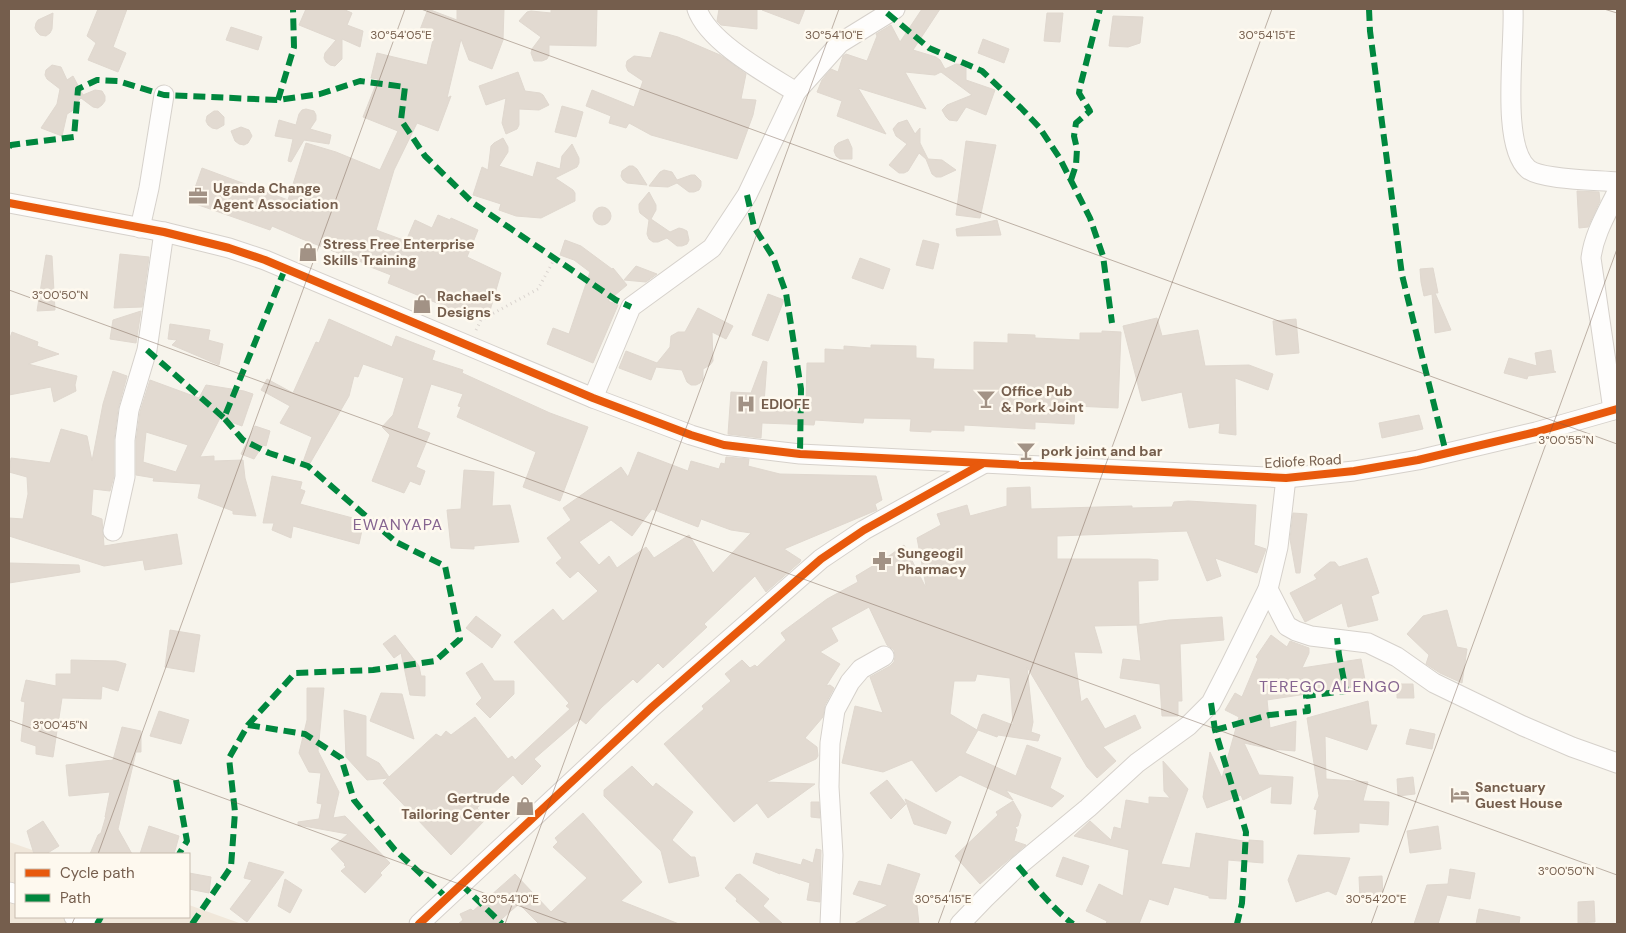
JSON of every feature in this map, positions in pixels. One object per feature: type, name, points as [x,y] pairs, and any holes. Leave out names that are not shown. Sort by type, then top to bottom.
[{"type":"street","points":[[698,9],[700,17],[721,42],[764,73],[796,92]]},
{"type":"street","points":[[593,398],[631,307],[712,248],[747,195],[796,92],[840,43],[895,9]]},
{"type":"street","points":[[1513,9],[1511,113],[1518,154],[1528,169],[1546,176],[1617,182]]},
{"type":"street","points":[[140,228],[149,188],[164,94]]},
{"type":"street","points":[[1615,409],[1591,258],[1592,247],[1617,192]]},
{"type":"street","name":"Ediofe Road","points":[[9,203],[164,232],[229,248],[265,260],[593,398],[691,435],[724,445],[800,454],[1286,478],[1354,471],[1418,460],[1536,432],[1615,409]]},
{"type":"street","points":[[113,531],[125,477],[125,440],[129,410],[147,350],[164,232]]},
{"type":"street","points":[[419,924],[652,707],[821,559],[864,530],[983,464]]},
{"type":"street","points":[[960,924],[1018,866],[1088,808],[1137,763],[1188,726],[1210,703],[1268,589],[1278,547],[1286,478]]},
{"type":"street","points":[[1268,589],[1287,626],[1296,631],[1311,636],[1368,643],[1397,657],[1434,683],[1523,726],[1572,748],[1617,763]]},
{"type":"street","points":[[830,924],[833,855],[829,787],[830,743],[835,710],[850,682],[861,669],[884,656]]},
{"type":"street","points":[[77,918],[92,924]]},
{"type":"path","points":[[467,346],[481,320],[538,289],[555,258]]},
{"type":"shaded area","points":[[9,842],[41,853],[15,853],[15,918],[190,918],[190,905],[242,924],[9,924]]},
{"type":"building","points":[[98,9],[127,9],[113,47],[126,53],[118,72],[88,60],[96,43],[87,36]]},
{"type":"building","points":[[306,9],[343,9],[352,13],[347,25],[363,31],[360,47],[342,39],[342,59],[335,66],[330,65],[324,58],[325,53],[336,40],[299,25]]},
{"type":"building","points":[[428,9],[457,20],[457,9],[504,9],[503,40],[492,69],[469,60],[461,39],[447,98],[451,96],[438,131],[417,123],[394,170],[376,230],[406,241],[415,220],[432,228],[438,215],[450,220],[451,218],[478,230],[467,257],[501,273],[489,314],[480,310],[476,319],[388,283],[391,275],[364,263],[272,226],[270,230],[190,202],[202,168],[288,200],[306,143],[336,152],[380,170],[398,131],[363,117],[378,79],[371,78],[377,53],[427,65],[433,40],[418,35]]},
{"type":"building","points":[[551,9],[597,9],[596,46],[549,45],[547,59],[534,61],[531,53],[532,49],[541,37],[519,21],[527,12],[551,13]]},
{"type":"building","points":[[719,9],[757,9],[757,29],[721,25],[717,21]]},
{"type":"building","points":[[763,9],[805,9],[799,24]]},
{"type":"building","points":[[922,9],[940,9],[913,50],[936,57],[945,69],[956,64],[966,65],[966,80],[995,90],[986,115],[966,107],[957,121],[949,120],[942,110],[947,105],[972,95],[941,72],[935,75],[905,72],[926,109],[858,88],[886,134],[837,116],[842,101],[817,92],[822,80],[831,69],[838,72],[843,56],[846,54],[867,61],[877,36],[876,34],[891,25],[900,42]]},
{"type":"building","points":[[53,13],[50,33],[46,36],[40,35],[35,28],[36,23],[38,20]]},
{"type":"building","points":[[1047,13],[1063,13],[1060,42],[1044,41]]},
{"type":"building","points":[[1113,16],[1143,17],[1140,43],[1128,47],[1109,46]]},
{"type":"building","points":[[231,27],[262,37],[258,50],[226,40]]},
{"type":"building","points":[[660,32],[678,37],[720,55],[746,74],[741,99],[756,100],[753,115],[737,159],[651,135],[629,123],[626,128],[609,123],[611,116],[586,106],[592,90],[634,107],[643,81],[628,71],[627,61],[634,56],[651,58]]},
{"type":"building","points":[[983,39],[1009,49],[1004,63],[978,53]]},
{"type":"building","points":[[52,65],[61,67],[67,80],[73,76],[83,95],[95,90],[102,91],[105,96],[105,101],[98,108],[93,107],[81,98],[78,101],[80,105],[78,103],[67,114],[62,136],[41,128],[57,104],[60,89],[47,79],[45,75],[46,70]]},
{"type":"building","points":[[518,72],[525,91],[540,93],[549,105],[539,110],[519,109],[519,125],[517,129],[506,134],[502,123],[506,98],[486,105],[479,86]]},
{"type":"building","points":[[562,106],[583,112],[576,137],[555,132]]},
{"type":"building","points":[[302,110],[314,111],[316,115],[316,120],[310,129],[331,135],[329,144],[304,140],[291,162],[288,161],[293,139],[275,136],[279,120],[296,125],[299,114]]},
{"type":"building","points":[[214,111],[218,111],[224,117],[224,125],[217,129],[212,128],[206,121],[207,116]]},
{"type":"building","points":[[907,120],[915,134],[920,128],[920,143],[928,159],[942,160],[956,170],[941,177],[936,177],[932,174],[926,159],[919,153],[908,171],[904,173],[899,173],[889,165],[907,144],[896,136],[893,129],[898,123]]},
{"type":"building","points":[[241,127],[249,130],[252,136],[248,143],[244,145],[235,141],[231,131]]},
{"type":"building","points":[[503,138],[508,147],[508,152],[499,166],[533,177],[537,162],[560,169],[562,156],[572,144],[579,158],[577,167],[555,178],[573,190],[575,201],[541,218],[516,216],[499,210],[501,204],[473,195],[482,167],[488,170],[491,146]]},
{"type":"building","points":[[848,139],[852,148],[852,159],[840,159],[834,151],[835,146]]},
{"type":"building","points":[[966,141],[996,145],[980,218],[956,215]]},
{"type":"building","points":[[629,166],[637,169],[647,185],[627,183],[623,180],[621,176],[622,171]]},
{"type":"building","points":[[664,170],[672,172],[677,180],[695,175],[701,181],[699,190],[689,192],[677,183],[668,187],[649,186],[660,172]]},
{"type":"building","points":[[1577,191],[1599,192],[1600,201],[1588,227],[1579,228]]},
{"type":"building","points":[[649,192],[656,205],[656,210],[651,219],[670,232],[679,228],[687,231],[689,240],[687,244],[677,246],[667,238],[658,242],[653,242],[649,239],[647,234],[649,220],[640,213],[639,204]]},
{"type":"building","points":[[602,207],[608,210],[611,216],[608,222],[602,225],[596,222],[593,216],[596,210]]},
{"type":"building","points":[[997,220],[1001,235],[957,236],[956,229]]},
{"type":"building","points":[[565,240],[581,246],[613,268],[627,285],[608,301],[618,305],[593,363],[547,344],[553,328],[569,334],[590,272],[574,260],[560,255]]},
{"type":"building","points":[[923,240],[939,244],[933,269],[916,265]]},
{"type":"building","points":[[120,254],[149,257],[142,307],[114,308]]},
{"type":"building","points":[[46,255],[52,256],[55,310],[37,311]]},
{"type":"building","points":[[860,258],[890,269],[883,289],[852,278]]},
{"type":"building","points":[[636,266],[657,274],[646,282],[624,280]]},
{"type":"building","points":[[1433,268],[1438,293],[1435,293],[1451,330],[1435,333],[1432,294],[1424,296],[1420,269]]},
{"type":"building","points":[[768,294],[784,300],[768,341],[752,335]]},
{"type":"building","points":[[698,308],[733,326],[726,339],[712,332],[713,361],[703,369],[703,379],[700,383],[691,385],[687,382],[682,370],[656,367],[651,380],[619,368],[626,351],[657,363],[670,347],[671,336],[678,332],[685,332]]},
{"type":"building","points":[[141,311],[136,343],[110,339],[113,320]]},
{"type":"building","points":[[1157,318],[1162,336],[1198,330],[1205,366],[1249,365],[1273,374],[1268,390],[1235,378],[1236,435],[1219,433],[1220,423],[1189,428],[1182,392],[1142,401],[1123,326]]},
{"type":"building","points":[[329,319],[392,347],[396,336],[435,351],[432,360],[463,370],[462,373],[550,413],[588,427],[560,501],[523,487],[536,452],[457,417],[461,407],[458,406],[463,394],[431,384],[417,428],[430,433],[416,467],[425,471],[420,485],[410,481],[404,493],[372,481],[390,435],[382,427],[393,415],[404,378],[363,364],[358,377],[354,376],[349,396],[309,465],[303,462],[312,437],[280,423],[290,406],[261,390],[267,379],[293,393],[316,342],[319,343]]},
{"type":"building","points":[[1296,319],[1299,353],[1276,355],[1273,321]]},
{"type":"building","points":[[170,324],[210,330],[208,340],[223,344],[219,365],[172,345],[177,340],[168,339]]},
{"type":"building","points":[[1102,331],[1121,332],[1118,408],[1075,406],[1074,424],[1035,422],[1035,429],[964,425],[964,431],[931,430],[931,432],[910,431],[911,419],[864,418],[863,423],[815,420],[814,425],[762,423],[761,438],[728,434],[731,392],[751,393],[763,361],[767,362],[764,403],[806,405],[807,363],[825,363],[825,349],[844,350],[844,346],[871,348],[871,345],[916,346],[916,358],[934,359],[933,369],[974,370],[974,342],[1008,343],[1008,334],[1035,335],[1035,338],[1080,340],[1080,333],[1102,333]]},
{"type":"building","points":[[12,332],[38,342],[37,346],[59,354],[28,364],[77,376],[76,391],[54,402],[51,387],[9,395],[9,341]]},
{"type":"building","points":[[1551,350],[1554,371],[1556,372],[1528,376],[1527,379],[1504,373],[1509,358],[1537,366],[1535,353]]},
{"type":"building","points":[[113,371],[127,376],[118,409],[114,440],[114,476],[110,491],[93,489],[91,515],[102,519],[104,546],[177,534],[182,564],[145,570],[143,560],[104,566],[9,536],[9,518],[23,519],[28,494],[27,477],[9,472],[11,458],[50,463],[61,429],[87,436],[92,461],[103,404]]},
{"type":"building","points":[[150,380],[199,398],[206,385],[253,394],[242,426],[220,418],[200,457],[214,456],[214,461],[243,460],[245,478],[256,516],[233,514],[233,511],[198,498],[201,484],[153,481],[154,478],[136,475],[136,441],[140,412]],"holes":[[[146,432],[188,445],[176,472],[143,462]]]},
{"type":"building","points":[[1419,415],[1423,429],[1382,438],[1379,423]]},
{"type":"building","points":[[255,426],[270,431],[266,446],[263,445],[254,459],[241,454]]},
{"type":"building","points":[[638,452],[688,471],[691,461],[719,469],[721,463],[725,464],[726,457],[749,459],[748,466],[780,474],[876,476],[882,500],[875,504],[877,510],[784,549],[801,560],[800,562],[766,592],[755,576],[704,624],[707,627],[663,668],[658,663],[637,683],[633,679],[586,724],[580,719],[534,759],[541,766],[522,785],[513,775],[477,808],[486,819],[451,855],[383,783],[388,778],[367,780],[346,757],[344,710],[366,716],[366,756],[379,763],[389,777],[436,734],[441,737],[446,731],[451,735],[475,717],[508,759],[512,756],[515,760],[570,709],[566,706],[569,703],[514,642],[553,609],[563,621],[598,591],[578,571],[570,578],[556,563],[562,558],[547,538],[571,520],[563,508],[621,467],[628,477]],"holes":[[[652,509],[698,527],[701,519],[731,530],[751,533],[713,573],[689,535],[654,558],[646,547],[617,568],[609,556],[599,565],[579,542],[611,520],[632,536]]]},
{"type":"building","points":[[464,470],[494,472],[492,506],[510,505],[519,542],[474,546],[474,549],[451,548],[447,510],[461,509]]},
{"type":"building","points":[[272,476],[302,482],[300,489],[305,491],[300,504],[364,521],[359,544],[293,526],[291,538],[272,530],[274,523],[263,523]]},
{"type":"building","points":[[1030,487],[1031,509],[1132,506],[1132,508],[1172,507],[1174,502],[1188,501],[1256,505],[1254,545],[1266,549],[1257,573],[1215,558],[1221,576],[1207,581],[1187,531],[1057,536],[1057,559],[1158,560],[1158,580],[1138,581],[1139,625],[1094,626],[1102,653],[1074,652],[1081,702],[1087,698],[1105,729],[1135,715],[1141,728],[1103,747],[1116,761],[1097,778],[1087,767],[1027,667],[1033,722],[1031,732],[1040,735],[1038,741],[998,735],[997,737],[978,730],[965,753],[1016,776],[1027,745],[1061,758],[1050,788],[1064,796],[1052,807],[1006,790],[1013,800],[960,775],[936,792],[912,760],[883,772],[842,763],[855,706],[883,713],[870,677],[890,666],[894,662],[895,657],[894,650],[887,645],[869,607],[831,628],[838,641],[820,652],[840,664],[826,686],[830,685],[834,688],[825,705],[823,717],[805,738],[817,747],[818,756],[816,759],[766,782],[815,784],[768,818],[757,803],[734,822],[664,744],[704,709],[702,706],[731,681],[725,674],[742,660],[750,668],[755,665],[757,667],[786,640],[781,633],[827,599],[858,582],[856,576],[876,564],[875,562],[889,556],[904,545],[926,586],[917,538],[941,525],[937,514],[967,505],[970,516],[1007,506],[1007,488]],"holes":[[[977,674],[1010,678],[1013,725],[984,714],[977,730],[950,714],[954,681],[975,681]]]},
{"type":"building","points":[[1293,513],[1307,514],[1300,573],[1296,573],[1290,539]]},
{"type":"building","points":[[1367,558],[1379,593],[1371,596],[1378,620],[1348,627],[1342,603],[1305,622],[1290,593],[1317,579],[1314,575],[1330,562],[1335,562],[1339,567]]},
{"type":"building","points":[[9,563],[79,565],[80,572],[9,583]]},
{"type":"building","points":[[1447,610],[1457,647],[1467,649],[1462,683],[1426,664],[1429,655],[1407,634],[1423,616]]},
{"type":"building","points":[[476,616],[501,635],[492,648],[466,628]]},
{"type":"building","points":[[1222,617],[1224,640],[1180,644],[1182,701],[1178,701],[1178,716],[1162,716],[1160,684],[1120,678],[1123,659],[1141,661],[1137,625],[1169,620]]},
{"type":"building","points":[[170,630],[200,635],[194,672],[165,667]]},
{"type":"building","points":[[395,635],[419,666],[421,676],[425,676],[425,696],[410,695],[401,653],[394,658],[383,644]]},
{"type":"building","points":[[1271,635],[1287,647],[1290,641],[1309,648],[1309,653],[1302,668],[1361,659],[1366,685],[1267,700],[1270,728],[1296,721],[1295,751],[1271,749],[1244,743],[1259,775],[1293,777],[1291,804],[1271,803],[1272,786],[1243,800],[1241,795],[1207,808],[1203,797],[1210,752],[1222,778],[1239,717],[1225,710],[1235,693],[1242,697],[1258,659],[1256,657]]},
{"type":"building","points":[[71,660],[116,661],[126,664],[118,691],[102,686],[101,699],[62,698],[53,757],[36,754],[36,746],[21,741],[25,702],[21,701],[26,680],[56,686],[56,674],[71,674]]},
{"type":"building","points":[[482,663],[494,681],[514,681],[514,694],[490,718],[476,704],[482,698],[466,673]]},
{"type":"building","points":[[1397,684],[1413,684],[1414,698],[1397,698]]},
{"type":"building","points":[[307,688],[324,688],[318,751],[339,792],[333,818],[345,816],[390,863],[380,873],[382,875],[365,893],[341,871],[346,867],[345,864],[331,849],[348,834],[298,825],[298,822],[319,819],[322,804],[317,803],[321,773],[309,772],[299,753],[307,720]]},
{"type":"building","points":[[381,693],[402,694],[414,739],[370,721]]},
{"type":"building","points":[[1368,701],[1371,725],[1377,725],[1367,750],[1325,736],[1326,779],[1368,782],[1363,801],[1389,802],[1388,825],[1359,823],[1359,832],[1314,834],[1317,810],[1314,809],[1319,796],[1307,718]]},
{"type":"building","points":[[159,711],[189,720],[181,744],[150,736]]},
{"type":"building","points":[[122,727],[141,731],[141,752],[136,752],[118,829],[131,853],[90,853],[98,835],[101,833],[110,792],[69,796],[66,765],[113,760]]},
{"type":"building","points":[[1410,729],[1435,734],[1432,749],[1406,744]]},
{"type":"building","points":[[1163,761],[1188,789],[1161,864],[1190,868],[1196,833],[1249,842],[1249,840],[1263,841],[1263,863],[1228,860],[1226,899],[1209,898],[1209,896],[1174,887],[1168,905],[1149,899],[1139,924],[1106,924],[1107,921],[1086,911],[1099,884],[1123,896],[1129,850],[1074,836],[1090,821],[1111,840],[1114,827],[1121,829],[1126,800],[1149,804],[1149,797],[1170,798],[1164,791]]},
{"type":"building","points":[[632,766],[653,787],[656,783],[693,812],[672,840],[691,857],[695,857],[699,876],[669,883],[661,851],[604,796],[604,790]]},
{"type":"building","points":[[1413,777],[1415,794],[1398,796],[1397,779]]},
{"type":"building","points":[[887,780],[906,804],[891,819],[870,793]]},
{"type":"building","points":[[905,799],[951,822],[946,834],[914,824]]},
{"type":"building","points":[[1013,801],[1021,815],[1018,826],[1015,827],[1017,830],[1014,841],[1026,845],[980,884],[955,856],[998,815],[996,812]]},
{"type":"building","points":[[811,802],[819,802],[820,818],[811,817]]},
{"type":"building","points":[[583,813],[642,882],[621,901],[679,924],[537,924],[519,904],[496,924],[458,924],[463,920],[460,914],[471,909],[473,911],[515,874],[551,912],[587,878],[553,847],[558,842],[555,838]]},
{"type":"building","points":[[43,821],[59,846],[48,853],[34,853],[27,831]]},
{"type":"building","points":[[149,826],[179,836],[174,853],[140,853]]},
{"type":"building","points":[[1438,826],[1441,849],[1410,853],[1407,831]]},
{"type":"building","points":[[816,849],[821,850],[820,902],[807,900],[810,883],[753,863],[756,853],[801,865],[803,859],[813,863]]},
{"type":"building","points":[[1298,855],[1350,858],[1336,895],[1328,891],[1296,902],[1288,880]]},
{"type":"building","points":[[1063,857],[1089,866],[1082,885],[1056,876]]},
{"type":"building","points":[[249,862],[284,872],[247,922],[230,909],[252,880],[244,878]]},
{"type":"building","points":[[888,864],[920,874],[913,894],[919,895],[917,906],[919,924],[854,924],[888,905],[853,894],[859,881],[881,886]]},
{"type":"building","points":[[1450,869],[1475,873],[1470,899],[1447,895],[1438,924],[1414,924],[1427,885],[1448,884]]},
{"type":"building","points":[[190,873],[211,877],[209,893],[190,889]]},
{"type":"building","points":[[740,874],[769,899],[763,906],[783,924],[762,924],[736,901],[737,899],[725,888],[736,875]]},
{"type":"building","points":[[1382,876],[1383,897],[1360,898],[1359,877]]},
{"type":"building","points":[[285,879],[302,890],[290,913],[278,906]]},
{"type":"building","points":[[1594,901],[1595,922],[1578,923],[1578,902]]},
{"type":"building","points":[[1479,909],[1520,917],[1519,924],[1476,924]]},
{"type":"marked path","points":[[278,100],[294,47],[293,9]]},
{"type":"marked path","points":[[1071,180],[1076,165],[1077,149],[1074,136],[1076,123],[1090,111],[1079,93],[1100,9]]},
{"type":"marked path","points":[[1369,9],[1370,31],[1402,275],[1446,453]]},
{"type":"marked path","points":[[887,13],[929,48],[982,71],[1039,127],[1059,157],[1090,218],[1103,256],[1112,323]]},
{"type":"marked path","points":[[9,147],[11,145],[74,137],[78,89],[97,80],[118,81],[164,95],[278,100],[320,94],[360,81],[405,87],[401,120],[425,156],[473,203],[616,300],[631,307]]},
{"type":"marked path","points":[[747,195],[754,227],[773,257],[786,293],[801,389],[800,454]]},
{"type":"marked path","points":[[192,924],[231,867],[235,812],[229,758],[248,725],[295,673],[373,670],[435,661],[460,639],[445,566],[396,542],[308,466],[269,453],[243,440],[224,418],[285,269]]},
{"type":"marked path","points":[[147,350],[224,418]]},
{"type":"marked path","points":[[1215,730],[1269,715],[1308,711],[1306,696],[1346,691],[1337,638]]},
{"type":"marked path","points":[[1211,703],[1215,730],[1246,832],[1242,903],[1237,924]]},
{"type":"marked path","points":[[248,725],[305,734],[341,758],[354,800],[395,850],[447,898]]},
{"type":"marked path","points":[[176,780],[187,841],[180,853]]},
{"type":"marked path","points":[[1018,866],[1051,904],[1073,924]]},
{"type":"marked path","points":[[461,884],[502,924]]},
{"type":"marked path","points":[[97,924],[100,918]]},
{"type":"cycle path","points":[[9,203],[164,232],[229,248],[265,260],[593,398],[691,435],[724,445],[800,454],[1286,478],[1354,471],[1418,460],[1536,432],[1617,409]]},
{"type":"cycle path","points":[[419,924],[652,707],[821,559],[864,530],[982,464]]},
{"type":"place","name":"Uganda Change Agent Association","points":[[198,196]]},
{"type":"place","name":"Stress Free Enterprise Skills Training","points":[[308,252]]},
{"type":"place","name":"Rachael's Designs","points":[[422,304]]},
{"type":"place","name":"Office Pub & Pork Joint","points":[[986,399]]},
{"type":"place","name":"EDIOFE","points":[[746,404]]},
{"type":"place","name":"pork joint and bar","points":[[1026,451]]},
{"type":"place","name":"Sungeogil Pharmacy","points":[[882,561]]},
{"type":"place","name":"Sanctuary Guest House","points":[[1460,795]]},
{"type":"place","name":"Gertrude Tailoring Center","points":[[525,806]]},
{"type":"district","name":"EWANYAPA","points":[[398,524]]},
{"type":"district","name":"TEREGO ALENGO","points":[[1330,686]]}]
